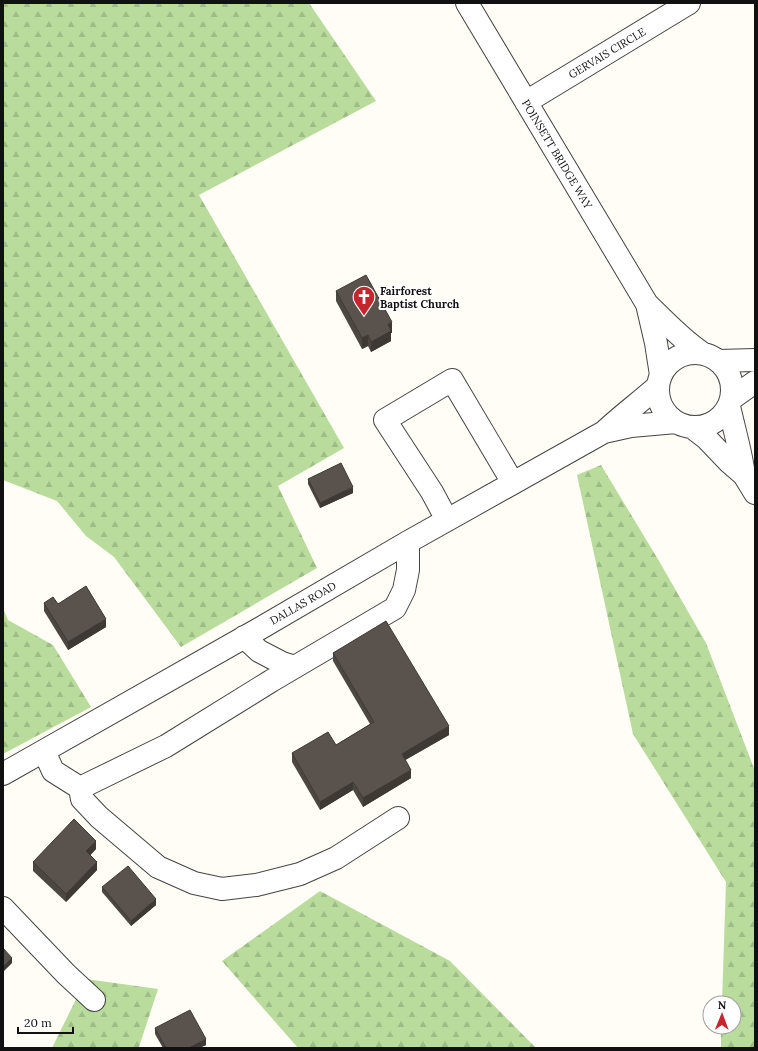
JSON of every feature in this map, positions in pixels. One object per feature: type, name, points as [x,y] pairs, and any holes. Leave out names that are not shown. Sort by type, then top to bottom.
[{"type":"street","name":"POINSETT BRIDGE WAY","points":[[467,3],[647,304],[688,344],[710,357]]},
{"type":"street","name":"GERVAIS CIRCLE","points":[[526,102],[689,3]]},
{"type":"street","name":"POINSETT BRIDGE WAY","points":[[647,304],[656,343],[659,381]]},
{"type":"street","points":[[750,484],[706,438],[668,416],[661,407],[658,397],[659,381],[666,366],[682,355],[692,353],[710,357],[755,360]]},
{"type":"street","points":[[710,357],[726,369],[730,378],[732,388],[730,402],[736,437],[750,484]]},
{"type":"street","points":[[447,520],[432,492],[385,420],[452,380],[513,484]]},
{"type":"street","name":"DALLAS ROAD","points":[[3,774],[408,542],[604,432],[621,416],[632,409],[659,381]]},
{"type":"street","points":[[685,425],[704,426],[714,422],[723,415],[730,402],[755,382]]},
{"type":"street","name":"DALLAS ROAD","points":[[604,432],[631,426],[685,425]]},
{"type":"street","points":[[80,788],[166,746],[395,608],[404,590],[408,570],[408,542]]},
{"type":"street","points":[[244,637],[259,651],[282,663],[295,667]]},
{"type":"street","points":[[44,750],[53,771],[80,788],[82,799],[99,817],[158,867],[194,883],[222,889],[256,885],[300,874],[336,858],[398,818]]},
{"type":"street","points":[[3,908],[66,974],[94,1000]]},
{"type":"green space","points":[[3,3],[309,3],[376,101],[199,195],[344,448],[278,486],[317,568],[181,647],[114,557],[86,536],[57,501],[3,480]]},
{"type":"green space","points":[[601,465],[659,561],[706,643],[755,771],[755,1048],[721,1048],[721,1035],[742,1035],[742,995],[722,995],[726,882],[633,734],[577,475]]},
{"type":"green space","points":[[3,608],[8,620],[53,645],[91,707],[3,754]]},
{"type":"green space","points":[[320,891],[450,961],[536,1048],[298,1048],[222,961]]},
{"type":"green space","points":[[86,979],[158,989],[139,1047],[140,1048],[52,1048]]},
{"type":"building","name":"Fairforest Baptist Church","points":[[366,275],[392,322],[388,324],[391,331],[371,342],[368,335],[362,338],[336,291]]},
{"type":"building","points":[[341,463],[353,487],[320,503],[308,479]]},
{"type":"building","points":[[86,586],[106,619],[68,642],[44,603],[53,597],[58,604]]},
{"type":"building","points":[[386,621],[449,726],[402,754],[411,770],[363,798],[353,782],[320,802],[292,753],[328,732],[336,745],[374,722],[333,653]]},
{"type":"building","points":[[74,819],[96,841],[86,851],[97,862],[66,894],[33,862]]},
{"type":"building","points":[[128,866],[156,899],[131,921],[102,887]]},
{"type":"building","points":[[3,948],[12,958],[3,967]]},
{"type":"building","points":[[190,1010],[206,1039],[189,1048],[166,1048],[155,1028]]},
{"type":"place","name":"Fairforest Baptist Church","points":[[364,316]]}]
